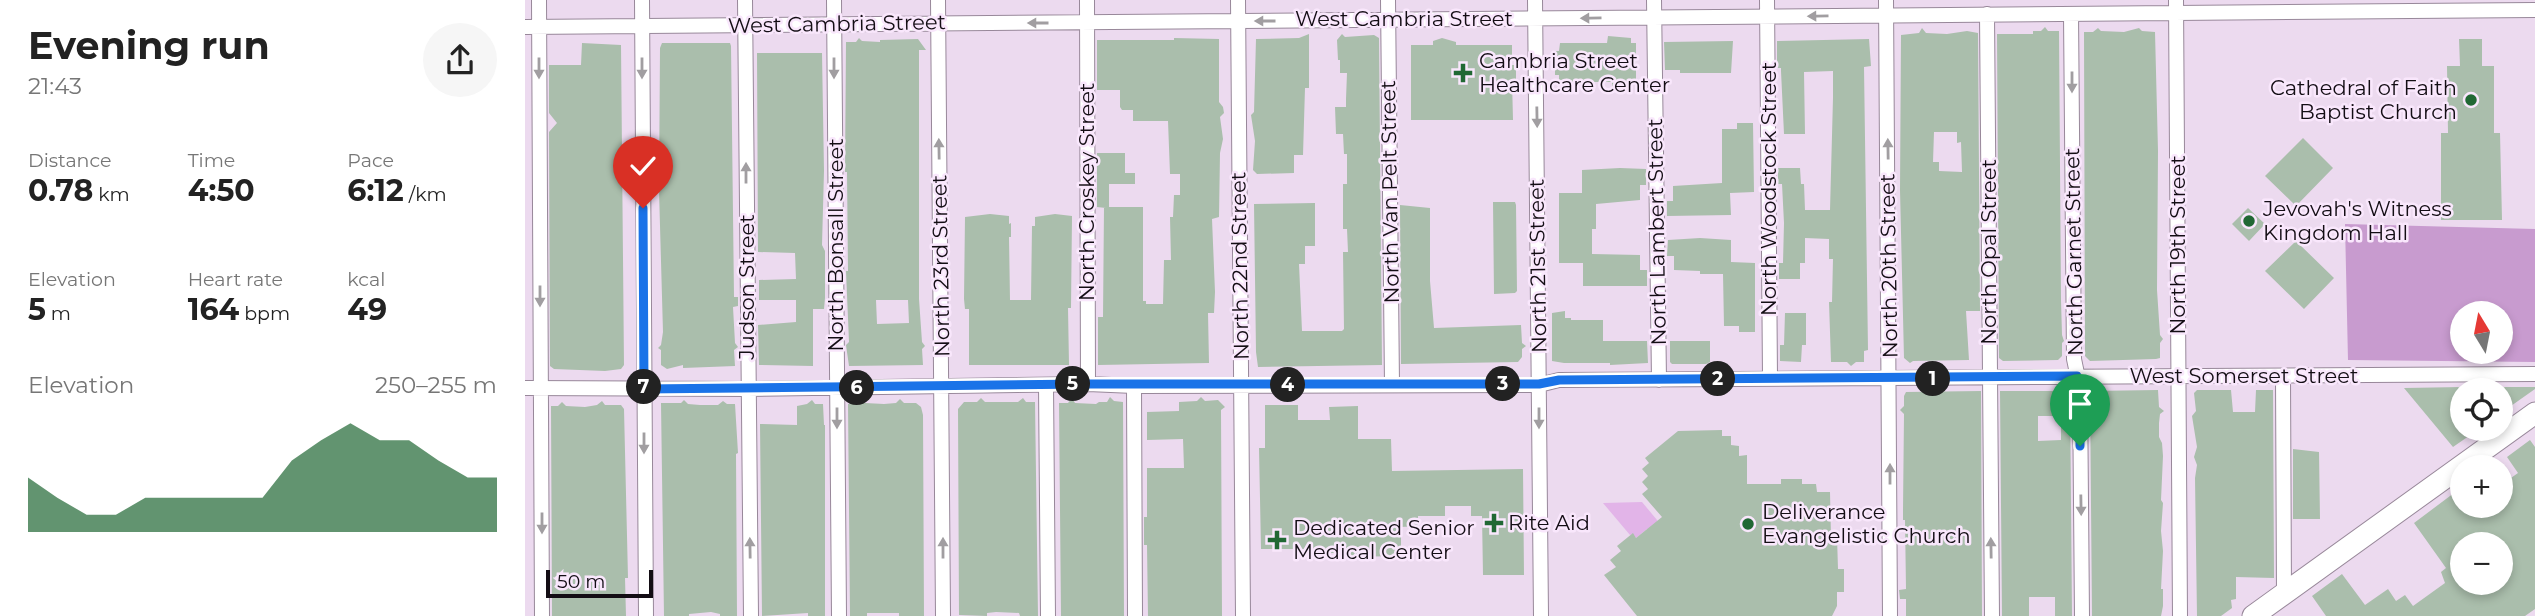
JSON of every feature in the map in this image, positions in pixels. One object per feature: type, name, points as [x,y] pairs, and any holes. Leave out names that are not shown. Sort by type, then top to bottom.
[{"type":"street","points":[[539,0],[532,27],[541,388],[542,616]]},
{"type":"street","points":[[642,0],[646,616]]},
{"type":"street","name":"Judson Street","points":[[745,0],[751,616]]},
{"type":"street","name":"North Bonsall Street","points":[[834,0],[839,616]]},
{"type":"street","name":"North 23rd Street","points":[[938,0],[943,616]]},
{"type":"street","name":"North Croskey Street","points":[[1087,0],[1088,384]]},
{"type":"street","name":"North 22nd Street","points":[[1238,0],[1243,616]]},
{"type":"street","name":"North Van Pelt Street","points":[[1388,0],[1392,384]]},
{"type":"street","name":"North 21st Street","points":[[1535,0],[1541,616]]},
{"type":"street","name":"North Lambert Street","points":[[1654,0],[1659,380]]},
{"type":"street","name":"North Woodstock Street","points":[[1767,0],[1770,378]]},
{"type":"street","name":"North 20th Street","points":[[1886,0],[1890,616]]},
{"type":"street","name":"West Cambria Street","points":[[532,27],[2071,14],[2176,6],[2471,5],[2535,9]]},
{"type":"street","name":"North 19th Street","points":[[2176,6],[2180,616]]},
{"type":"street","name":"North Opal Street","points":[[1987,14],[1992,616]]},
{"type":"street","name":"North Garnet Street","points":[[2071,14],[2074,359],[2080,388],[2082,616]]},
{"type":"street","name":"West Somerset Street","points":[[525,388],[1539,384],[1559,380],[2535,374]]},
{"type":"street","points":[[2283,377],[2284,594]]},
{"type":"street","points":[[1047,385],[1048,616]]},
{"type":"street","points":[[1134,386],[1135,616]]},
{"type":"street","points":[[2253,616],[2535,413]]},
{"type":"shaded area","points":[[2345,224],[2535,229],[2535,362],[2513,362],[2513,301],[2450,301],[2450,361],[2348,360]]},
{"type":"shaded area","points":[[1642,502],[1662,526],[1653,535],[1647,529],[1636,538],[1633,534],[1630,535],[1603,503]]},
{"type":"building","points":[[2045,27],[2048,31],[2059,31],[2061,300],[2064,341],[2062,356],[2058,360],[2003,361],[1999,358],[1997,34],[2033,34],[2033,31],[2041,31]]},
{"type":"building","points":[[1922,28],[1926,33],[1978,33],[1980,311],[1966,311],[1969,360],[1910,363],[1904,358],[1900,190],[1901,35],[1919,33]],"holes":[[[1934,132],[1957,132],[1957,143],[1961,142],[1962,172],[1939,171],[1939,162],[1933,162]]]},
{"type":"building","points":[[2098,28],[2101,31],[2124,32],[2139,28],[2142,31],[2155,32],[2157,290],[2160,335],[2163,339],[2160,343],[2160,358],[2156,359],[2090,361],[2085,356],[2084,32],[2093,32]]},
{"type":"building","points":[[1309,34],[1309,88],[1305,88],[1303,155],[1294,155],[1294,173],[1257,174],[1253,170],[1255,141],[1251,115],[1254,112],[1256,39],[1299,38]]},
{"type":"building","points":[[1342,34],[1345,37],[1374,35],[1379,38],[1382,365],[1258,367],[1254,204],[1315,203],[1315,246],[1305,246],[1305,264],[1299,264],[1302,331],[1344,329],[1343,252],[1348,252],[1347,229],[1343,229],[1343,184],[1347,184],[1347,154],[1344,154],[1343,134],[1336,134],[1335,107],[1346,107],[1347,73],[1340,73],[1338,60],[1337,40]]},
{"type":"building","points":[[1608,36],[1631,38],[1631,43],[1636,43],[1636,82],[1631,82],[1628,88],[1612,88],[1612,82],[1559,82],[1559,75],[1555,75],[1555,51],[1559,51],[1560,43],[1607,43]]},
{"type":"building","points":[[859,38],[862,41],[880,42],[918,39],[926,50],[919,50],[919,299],[922,342],[925,346],[922,349],[923,365],[849,366],[846,345],[849,342],[845,172],[846,42],[856,42]],"holes":[[[876,300],[908,300],[909,323],[877,324]]]},
{"type":"building","name":"Cambria Street Healthcare Center","points":[[1442,38],[1456,42],[1456,45],[1512,45],[1512,65],[1516,65],[1516,80],[1512,80],[1513,120],[1411,120],[1411,45],[1433,45],[1433,41]]},
{"type":"building","points":[[1219,39],[1219,102],[1224,113],[1220,117],[1223,139],[1220,153],[1219,217],[1212,219],[1215,292],[1214,313],[1208,313],[1209,363],[1098,365],[1098,317],[1103,317],[1106,208],[1097,207],[1097,153],[1125,153],[1125,173],[1135,173],[1135,184],[1109,184],[1109,207],[1143,207],[1143,301],[1146,301],[1146,304],[1163,304],[1164,260],[1171,260],[1170,217],[1173,217],[1174,195],[1180,195],[1180,174],[1170,174],[1168,121],[1133,121],[1133,110],[1122,110],[1120,107],[1120,90],[1097,90],[1097,40]]},
{"type":"building","points":[[1869,39],[1871,66],[1864,67],[1868,350],[1864,351],[1864,362],[1856,362],[1851,366],[1847,362],[1831,362],[1829,302],[1832,302],[1833,259],[1829,259],[1829,239],[1805,238],[1805,263],[1800,263],[1800,279],[1779,279],[1779,263],[1783,263],[1784,223],[1782,184],[1778,184],[1778,168],[1800,168],[1805,210],[1830,210],[1833,71],[1804,72],[1805,134],[1784,134],[1777,41]]},
{"type":"building","name":"Cathedral of Faith Baptist Church","points":[[2459,39],[2482,39],[2482,66],[2494,66],[2494,133],[2500,133],[2502,220],[2441,220],[2441,133],[2448,133],[2447,66],[2460,66]]},
{"type":"building","points":[[1733,41],[1731,73],[1680,73],[1680,70],[1665,70],[1664,42]]},
{"type":"building","points":[[582,43],[621,45],[624,365],[621,369],[605,371],[554,369],[550,366],[549,132],[557,123],[549,113],[549,65],[581,65]]},
{"type":"building","points":[[662,43],[730,43],[731,46],[734,297],[738,297],[738,306],[733,307],[735,343],[738,347],[734,350],[735,366],[683,368],[683,365],[667,369],[661,365],[661,350],[658,348],[663,332],[659,190]]},
{"type":"building","points":[[757,53],[822,53],[822,245],[825,251],[825,298],[824,309],[813,309],[813,366],[759,365],[758,325],[796,322],[796,300],[759,300],[759,280],[796,279],[795,253],[758,252]]},
{"type":"building","points":[[1737,123],[1753,123],[1754,192],[1730,193],[1731,215],[1667,216],[1667,201],[1673,201],[1673,186],[1722,183],[1722,129],[1737,129]]},
{"type":"building","points":[[2303,138],[2333,168],[2296,206],[2265,176]]},
{"type":"building","points":[[1646,169],[1646,185],[1640,185],[1640,200],[1596,204],[1592,254],[1640,255],[1640,270],[1647,270],[1647,286],[1583,286],[1583,263],[1559,263],[1559,193],[1582,193],[1582,170]]},
{"type":"building","points":[[1493,202],[1515,202],[1516,205],[1515,293],[1494,294]]},
{"type":"building","points":[[1400,205],[1430,208],[1430,281],[1434,328],[1521,325],[1522,343],[1526,346],[1522,349],[1522,357],[1518,362],[1401,364]]},
{"type":"building","points":[[2248,208],[2265,224],[2249,241],[2232,224]]},
{"type":"building","points":[[990,214],[1009,216],[1009,224],[1011,223],[1010,300],[1031,300],[1032,226],[1035,226],[1035,217],[1055,214],[1072,216],[1071,308],[1068,308],[1069,365],[969,365],[969,309],[965,309],[964,299],[965,217]]},
{"type":"building","points":[[1668,240],[1731,240],[1731,262],[1755,263],[1755,332],[1739,332],[1739,326],[1724,326],[1723,274],[1674,270],[1674,256],[1667,256]]},
{"type":"building","points":[[2296,241],[2334,278],[2304,309],[2265,271]]},
{"type":"building","points":[[1565,311],[1565,318],[1571,320],[1603,320],[1603,341],[1647,341],[1648,363],[1610,365],[1552,361],[1552,313]]},
{"type":"building","points":[[1785,313],[1806,313],[1806,345],[1802,345],[1801,362],[1780,361],[1780,345],[1784,345]]},
{"type":"building","points":[[1670,341],[1710,341],[1710,362],[1672,364]]},
{"type":"building","points":[[2450,387],[2450,441],[2462,441],[2453,447],[2404,388]]},
{"type":"building","points":[[2513,387],[2535,389],[2513,405]]},
{"type":"building","points":[[2158,390],[2159,407],[2164,411],[2160,414],[2159,423],[2163,456],[2161,616],[2092,616],[2090,391]]},
{"type":"building","points":[[2197,390],[2231,390],[2233,412],[2255,412],[2256,390],[2273,390],[2274,578],[2236,577],[2236,599],[2231,600],[2232,608],[2221,616],[2197,616],[2197,465],[2194,457],[2197,447],[2192,416],[2196,411],[2194,393]]},
{"type":"building","points":[[1981,391],[1982,616],[1906,616],[1906,599],[1900,599],[1899,590],[1906,589],[1903,520],[1904,414],[1900,410],[1904,406],[1904,396],[1906,392]]},
{"type":"building","points":[[2000,391],[2070,391],[2072,616],[2055,616],[2055,597],[2029,597],[2029,616],[2002,616]],"holes":[[[2038,416],[2061,416],[2061,440],[2038,441]]]},
{"type":"building","points":[[1110,397],[1114,401],[1123,402],[1124,616],[1061,616],[1059,403],[1068,403],[1072,398],[1075,403],[1096,404],[1107,402]]},
{"type":"building","points":[[1201,397],[1205,401],[1218,400],[1225,407],[1221,410],[1222,616],[1148,616],[1147,545],[1144,545],[1147,468],[1184,468],[1183,439],[1147,440],[1147,412],[1179,411],[1179,402],[1197,401]]},
{"type":"building","points":[[981,398],[985,402],[1018,402],[1023,398],[1026,402],[1035,402],[1038,616],[996,612],[987,613],[987,616],[959,615],[958,409],[964,402],[977,402]]},
{"type":"building","points":[[900,399],[904,403],[916,403],[921,407],[923,415],[924,616],[867,613],[867,616],[850,616],[848,404],[856,404],[860,400],[865,403],[896,403]]},
{"type":"building","points":[[684,400],[688,404],[700,405],[718,405],[723,401],[735,404],[738,453],[737,616],[720,616],[711,612],[689,616],[664,616],[661,403],[681,403]]},
{"type":"building","points":[[812,400],[815,404],[823,404],[825,425],[825,616],[808,616],[808,613],[762,616],[760,424],[797,425],[797,406]]},
{"type":"building","points":[[602,401],[605,405],[621,405],[624,409],[628,578],[625,578],[626,616],[552,616],[551,406],[558,406],[562,402],[566,406],[585,407],[597,405]]},
{"type":"building","points":[[1265,405],[1298,405],[1298,420],[1330,420],[1329,407],[1358,406],[1358,439],[1391,439],[1392,471],[1523,469],[1524,575],[1483,575],[1482,516],[1471,516],[1471,506],[1445,506],[1445,516],[1418,516],[1418,526],[1401,527],[1401,556],[1344,557],[1345,553],[1304,553],[1304,549],[1261,549],[1259,448],[1265,448]]},
{"type":"building","name":"Deliverance Evangelistic Church","points":[[1722,430],[1722,436],[1731,436],[1731,445],[1739,446],[1739,456],[1747,455],[1747,484],[1781,484],[1781,479],[1802,479],[1802,484],[1816,484],[1817,492],[1830,492],[1831,537],[1837,537],[1838,569],[1844,569],[1844,592],[1837,592],[1837,606],[1832,616],[1637,616],[1604,575],[1616,567],[1610,560],[1621,551],[1617,546],[1633,533],[1636,538],[1662,517],[1642,494],[1648,489],[1642,482],[1648,476],[1642,469],[1649,463],[1645,458],[1678,431]]},
{"type":"building","points":[[2530,440],[2535,447],[2535,609],[2525,616],[2326,616],[2312,596],[2342,574],[2365,605],[2388,589],[2396,601],[2405,595],[2413,606],[2445,583],[2441,572],[2446,568],[2414,523],[2450,496],[2450,518],[2513,518],[2513,477],[2518,473],[2513,466],[2513,455],[2510,455]]},
{"type":"building","points":[[2293,449],[2319,452],[2320,519],[2293,519]]},
{"type":"place","name":"Cambria Street Healthcare Center","points":[[1463,73]]},
{"type":"place","name":"Cathedral of Faith Baptist Church","points":[[2471,100]]},
{"type":"place","name":"Jevovah's Witness Kingdom Hall","points":[[2249,221]]},
{"type":"place","name":"Rite Aid","points":[[1494,523]]},
{"type":"place","name":"Deliverance Evangelistic Church","points":[[1748,524]]},
{"type":"place","name":"Dedicated Senior Medical Center","points":[[1277,540]]},
{"type":"route","points":[[643,208],[644,389],[1088,384],[1539,384],[1559,380],[2077,376],[2080,388],[2080,446]]}]
